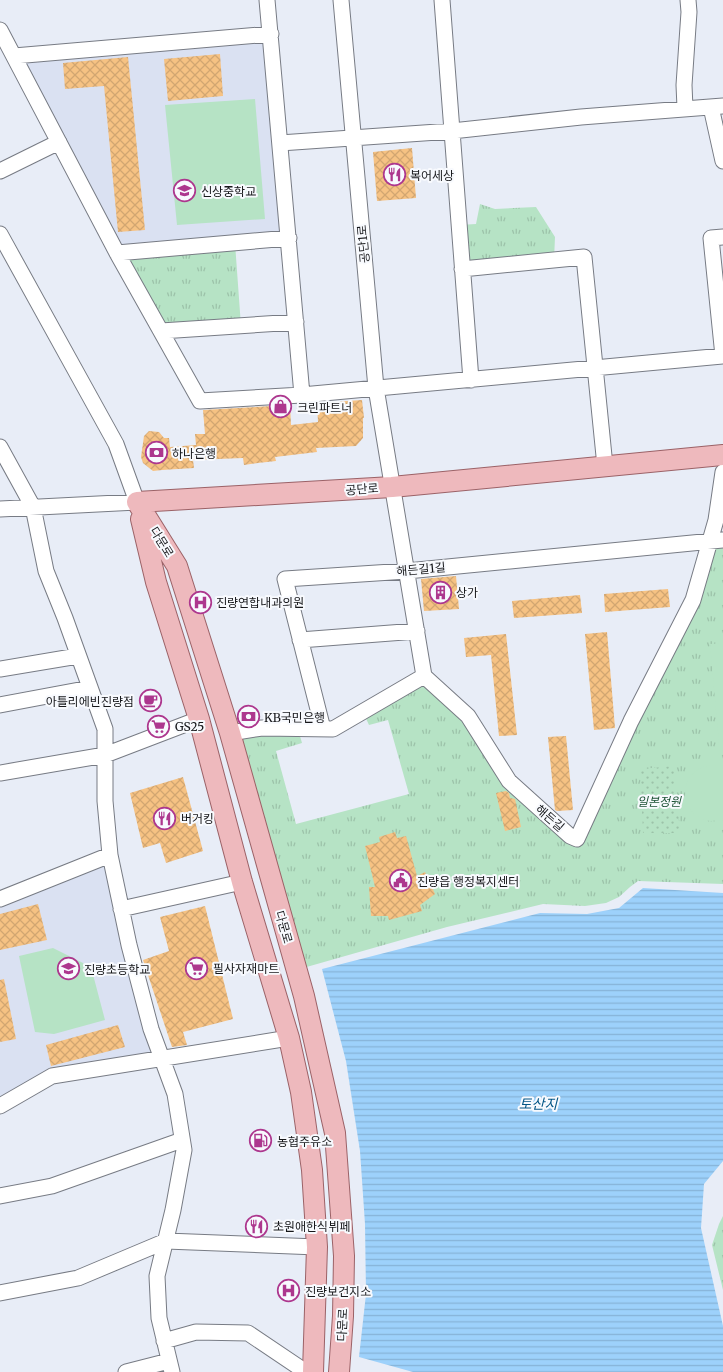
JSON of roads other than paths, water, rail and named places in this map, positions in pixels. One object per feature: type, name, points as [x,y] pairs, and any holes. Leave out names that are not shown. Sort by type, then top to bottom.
[{"type":"main road","name":"공단로","points":[[137,502],[392,487],[723,455]]},
{"type":"main road","name":"다문로","points":[[137,502],[156,582],[199,719],[242,882],[289,1038],[301,1092],[312,1170],[317,1247],[313,1372]]},
{"type":"main road","name":"다문로","points":[[137,502],[177,566],[230,733],[304,996],[334,1133],[344,1256],[343,1316],[339,1372]]},
{"type":"street","points":[[267,0],[302,395]]},
{"type":"street","name":"공단1로","points":[[342,0],[376,388],[424,676]]},
{"type":"street","points":[[442,0],[471,380]]},
{"type":"street","points":[[685,108],[684,85],[689,12],[688,0]]},
{"type":"street","points":[[0,30],[118,253],[200,401],[302,395],[723,356],[711,238],[723,237]]},
{"type":"street","points":[[14,56],[271,34]]},
{"type":"street","points":[[280,143],[452,131],[717,106],[723,161]]},
{"type":"street","points":[[0,172],[59,142]]},
{"type":"street","name":"다문로","points":[[1,236],[116,444],[137,502]]},
{"type":"street","points":[[118,253],[289,238]]},
{"type":"street","points":[[462,269],[584,257],[605,466]]},
{"type":"street","points":[[161,331],[296,322]]},
{"type":"street","points":[[0,447],[33,507],[46,571],[105,729],[105,801],[110,854],[151,1029],[175,1094],[184,1150],[157,1276],[159,1318],[170,1367],[126,1372]]},
{"type":"street","name":"해든길","points":[[424,676],[468,716],[514,787],[570,836],[577,839],[631,721],[693,600],[716,540],[716,520],[723,472]]},
{"type":"street","name":"공단로","points":[[0,509],[137,502]]},
{"type":"street","name":"해든길1길","points":[[323,729],[285,579],[407,571],[716,540]]},
{"type":"street","points":[[300,640],[417,632]]},
{"type":"street","points":[[0,669],[78,656]]},
{"type":"street","points":[[230,733],[262,728],[333,729],[424,676]]},
{"type":"street","points":[[0,705],[90,688]]},
{"type":"street","points":[[0,773],[105,755],[199,719]]},
{"type":"street","points":[[0,899],[110,854]]},
{"type":"street","points":[[122,909],[242,882]]},
{"type":"street","points":[[0,1106],[52,1076],[289,1038]]},
{"type":"street","points":[[0,1196],[52,1186],[182,1140]]},
{"type":"street","points":[[0,1293],[78,1278],[166,1241],[317,1247]]},
{"type":"street","points":[[164,1341],[196,1332],[248,1333],[306,1372]]},
{"type":"water","name":"토산지","points":[[643,888],[723,893],[723,1161],[704,1184],[701,1228],[723,1326],[723,1372],[413,1372],[359,1357],[366,1294],[365,1224],[360,1151],[346,1061],[322,969],[540,913],[587,914],[619,908]]},
{"type":"place","name":"복어세상","points":[[394,175]]},
{"type":"place","name":"신상중학교","points":[[185,191]]},
{"type":"place","name":"크린파트너","points":[[281,407]]},
{"type":"place","name":"하나은행","points":[[156,453]]},
{"type":"place","name":"상가","points":[[440,592]]},
{"type":"place","name":"진량연합내과의원","points":[[200,602]]},
{"type":"place","name":"아틀리에빈진량점","points":[[150,701]]},
{"type":"place","name":"KB국민은행","points":[[248,717]]},
{"type":"place","name":"GS25","points":[[159,726]]},
{"type":"place","name":"버거킹","points":[[165,818]]},
{"type":"place","name":"진량읍 행정복지센터","points":[[401,881]]},
{"type":"place","name":"필사자재마트","points":[[197,968]]},
{"type":"place","name":"진량초등학교","points":[[68,969]]},
{"type":"place","name":"농협주유소","points":[[261,1141]]},
{"type":"place","name":"초원애한식뷔페","points":[[257,1226]]},
{"type":"place","name":"진량보건지소","points":[[289,1291]]},
{"type":"park label","name":"일본정원","points":[[659,801]]}]
